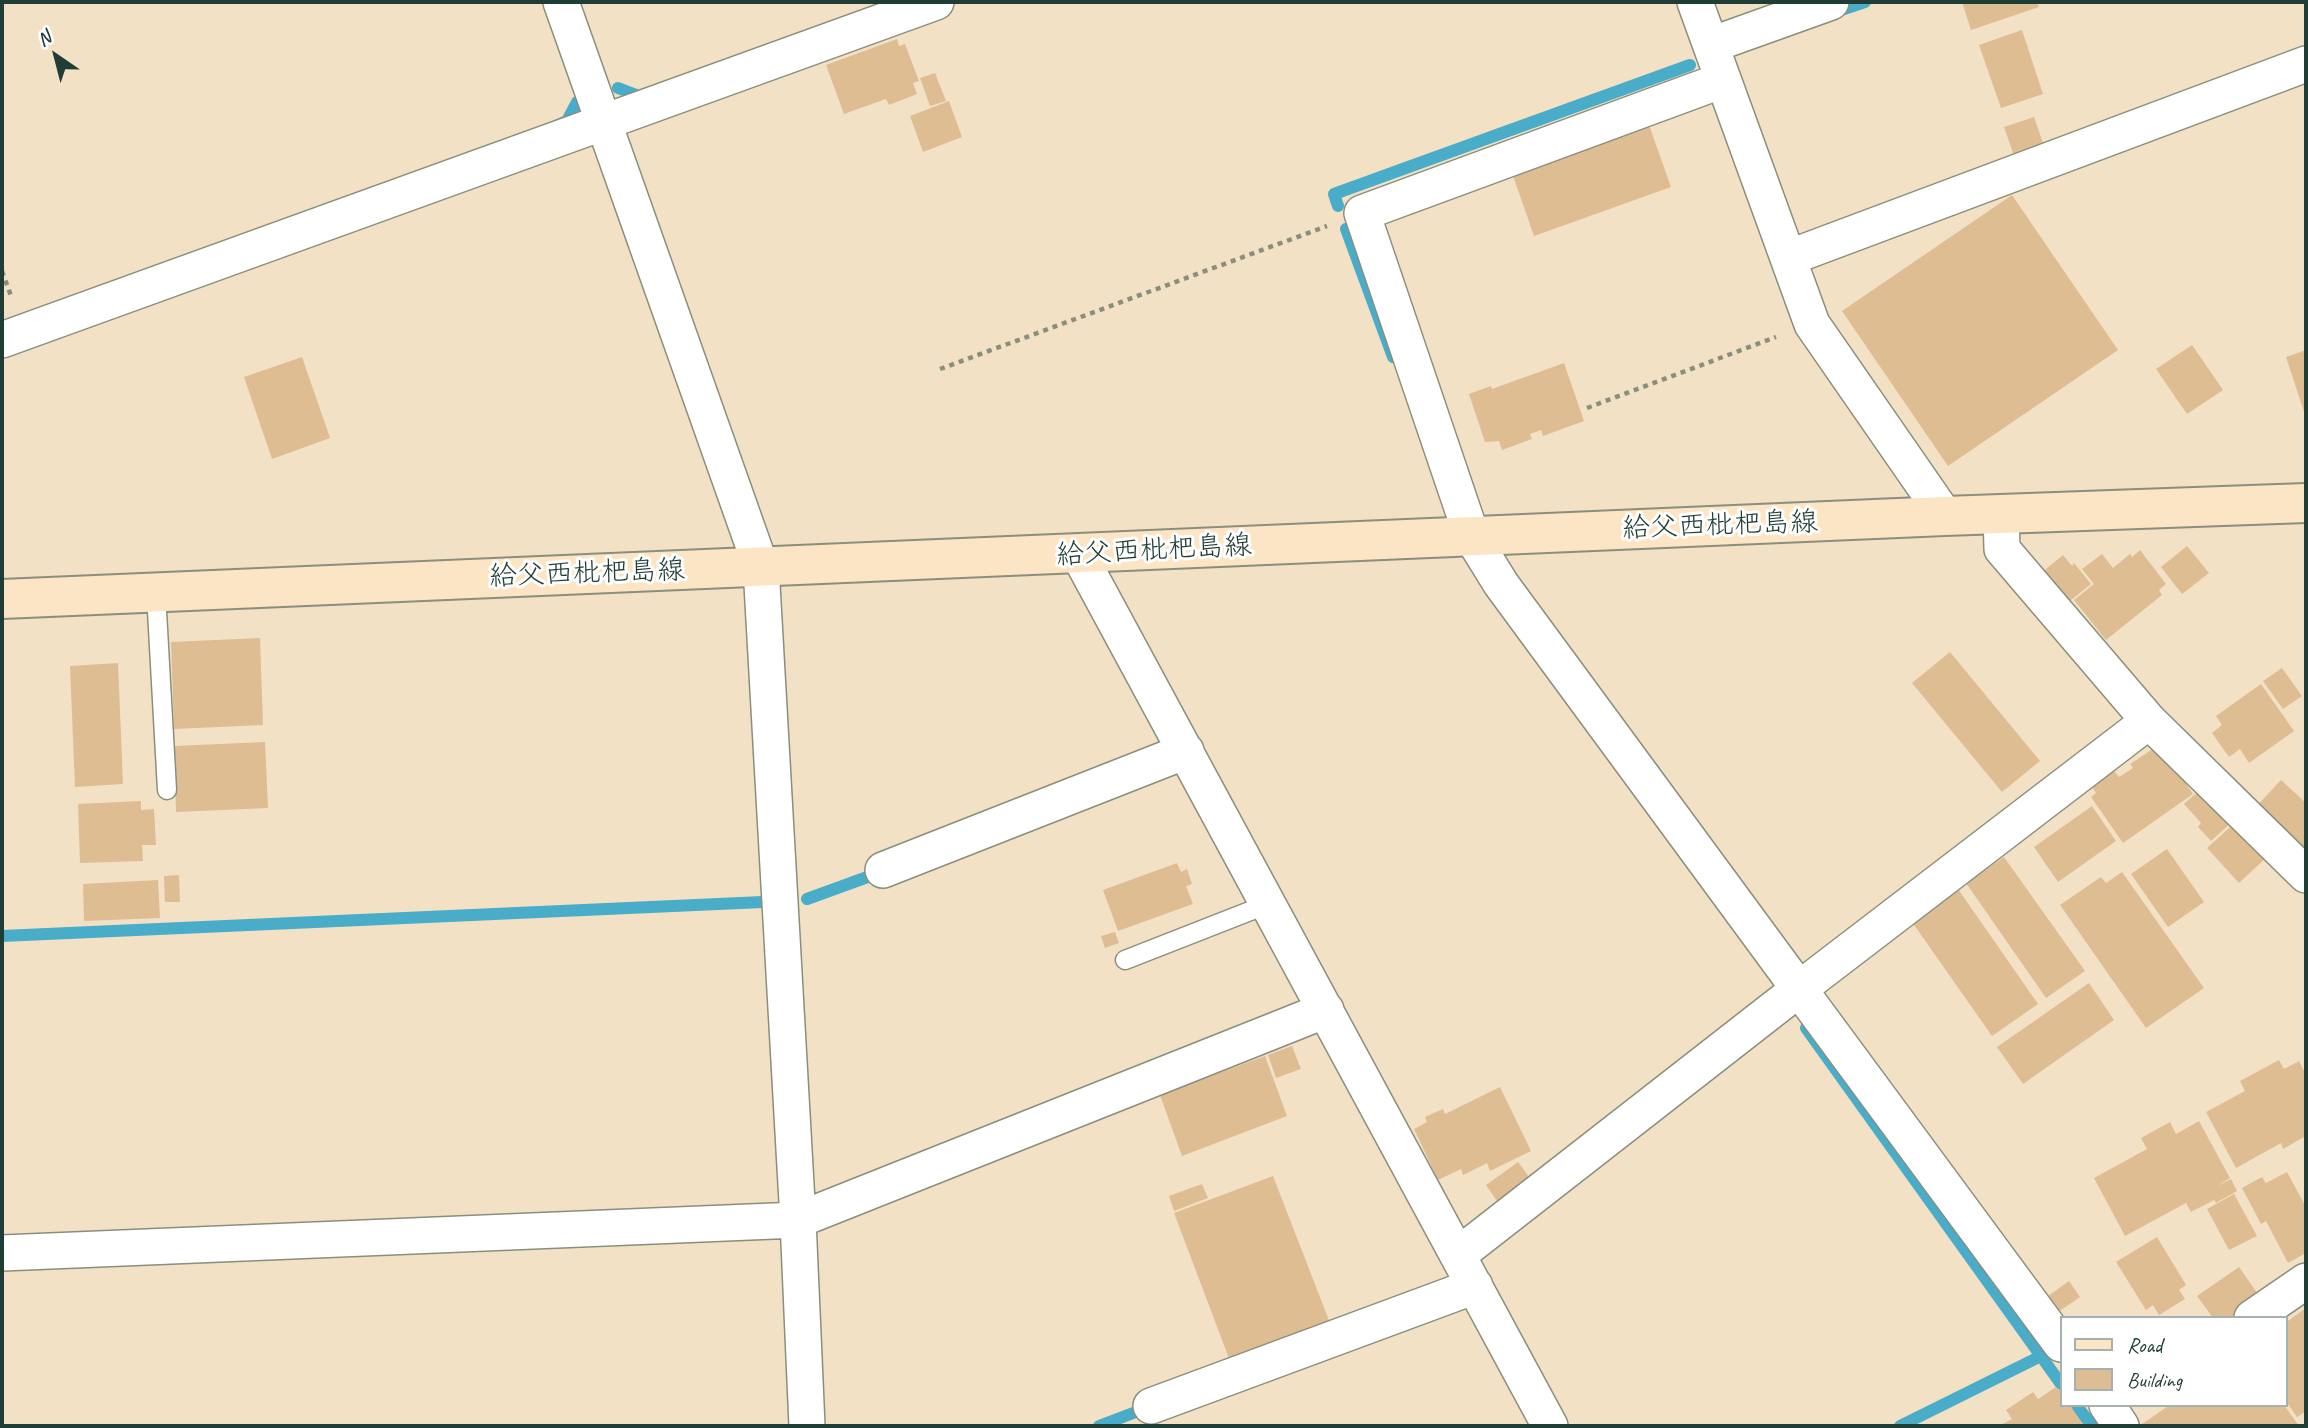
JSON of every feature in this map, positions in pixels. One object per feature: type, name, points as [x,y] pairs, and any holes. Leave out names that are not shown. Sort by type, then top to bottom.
[{"type":"main road","name":"給父西枇杷島線","points":[[2,599],[2306,503]]},
{"type":"street","points":[[561,2],[761,567],[807,1426]]},
{"type":"street","points":[[2,340],[936,2]]},
{"type":"street","points":[[1695,2],[1812,324],[1945,516]]},
{"type":"street","points":[[1711,45],[1831,2]]},
{"type":"street","points":[[1788,258],[2306,64]]},
{"type":"street","points":[[1723,80],[1362,213],[1472,537],[1501,584],[2060,1342]]},
{"type":"street","points":[[2001,514],[2002,549],[2149,721],[2306,875]]},
{"type":"street","points":[[1079,555],[1550,1426]]},
{"type":"street","points":[[1458,1255],[2149,721]]},
{"type":"street","points":[[883,870],[1186,751]]},
{"type":"street","points":[[2,1253],[798,1220],[1326,1010]]},
{"type":"street","points":[[2255,1316],[2306,1281]]},
{"type":"street","points":[[1151,1406],[1475,1286]]},
{"type":"lane","points":[[156,593],[167,790]]},
{"type":"lane","points":[[1125,960],[1268,904]]},
{"type":"path","points":[[940,369],[1362,213]]},
{"type":"path","points":[[1587,408],[1812,324]]},
{"type":"building","points":[[1962,2],[2037,2],[2039,7],[1971,30]]},
{"type":"building","points":[[2022,30],[2043,94],[2001,108],[1979,45]]},
{"type":"building","points":[[897,39],[899,46],[905,44],[919,81],[913,83],[917,94],[889,105],[886,99],[844,114],[826,65]]},
{"type":"building","points":[[935,73],[946,101],[930,106],[920,78]]},
{"type":"building","points":[[949,101],[962,137],[923,152],[910,116]]},
{"type":"building","points":[[2034,117],[2044,146],[2014,156],[2004,127]]},
{"type":"building","points":[[1649,125],[1671,187],[1534,236],[1512,173]]},
{"type":"building","points":[[2012,195],[2118,350],[1948,466],[1842,311]]},
{"type":"building","points":[[2192,345],[2223,390],[2187,414],[2156,369]]},
{"type":"building","points":[[2306,350],[2306,418],[2286,357]]},
{"type":"building","points":[[302,357],[330,438],[272,459],[244,377]]},
{"type":"building","points":[[1564,363],[1584,421],[1543,436],[1541,430],[1530,434],[1532,439],[1502,450],[1499,441],[1485,442],[1469,394],[1491,386],[1492,389]]},
{"type":"building","points":[[2187,546],[2209,573],[2182,594],[2161,567]]},
{"type":"building","points":[[2140,550],[2166,584],[2159,590],[2162,595],[2106,640],[2074,600],[2094,584],[2082,569],[2102,554],[2113,568],[2130,554],[2132,557]]},
{"type":"building","points":[[2063,555],[2072,566],[2074,563],[2091,584],[2065,605],[2040,574]]},
{"type":"building","points":[[260,638],[263,725],[174,729],[171,642]]},
{"type":"building","points":[[1950,652],[2040,761],[2002,792],[1912,683]]},
{"type":"building","points":[[118,663],[123,784],[75,787],[70,666]]},
{"type":"building","points":[[2282,668],[2302,696],[2283,709],[2263,681]]},
{"type":"building","points":[[2261,684],[2294,731],[2249,763],[2240,749],[2229,757],[2212,733],[2222,725],[2216,716]]},
{"type":"building","points":[[265,742],[268,808],[176,812],[174,746]]},
{"type":"building","points":[[2159,745],[2193,794],[2123,843],[2091,797],[2096,793],[2092,787],[2114,771],[2119,777],[2133,768],[2130,764]]},
{"type":"building","points":[[2281,780],[2306,803],[2306,860],[2252,811]]},
{"type":"building","points":[[2202,788],[2232,822],[2211,841],[2198,827],[2201,823],[2184,804]]},
{"type":"building","points":[[141,801],[141,810],[154,809],[156,845],[142,845],[143,861],[80,863],[78,804]]},
{"type":"building","points":[[2092,806],[2116,841],[2058,882],[2034,847]]},
{"type":"building","points":[[2237,821],[2268,856],[2239,883],[2207,848]]},
{"type":"building","points":[[2167,849],[2204,902],[2168,927],[2131,874]]},
{"type":"building","points":[[2004,857],[2085,971],[2046,998],[1966,883]]},
{"type":"building","points":[[1177,863],[1181,872],[1187,869],[1192,884],[1186,886],[1193,904],[1118,931],[1103,890]]},
{"type":"building","points":[[2122,872],[2204,988],[2146,1028],[2060,905],[2101,877],[2106,883]]},
{"type":"building","points":[[179,875],[180,902],[165,902],[164,876]]},
{"type":"building","points":[[158,880],[160,918],[84,921],[83,884]]},
{"type":"building","points":[[1958,889],[2038,1004],[1992,1036],[1912,922]]},
{"type":"building","points":[[1115,932],[1119,943],[1105,948],[1101,936]]},
{"type":"building","points":[[2089,983],[2114,1020],[2023,1084],[1997,1047]]},
{"type":"building","points":[[1292,1046],[1301,1069],[1276,1078],[1268,1055]]},
{"type":"building","points":[[1265,1056],[1287,1116],[1182,1156],[1160,1095]]},
{"type":"building","points":[[2279,1060],[2284,1069],[2299,1061],[2306,1075],[2306,1136],[2283,1149],[2281,1143],[2236,1168],[2206,1112],[2245,1091],[2240,1081]]},
{"type":"building","points":[[1500,1087],[1531,1151],[1490,1171],[1487,1163],[1463,1175],[1461,1169],[1438,1180],[1414,1129],[1427,1122],[1425,1117],[1443,1109],[1445,1114]]},
{"type":"building","points":[[2199,1121],[2230,1178],[2217,1186],[2231,1179],[2237,1191],[2216,1203],[2214,1200],[2191,1212],[2186,1203],[2125,1236],[2094,1178],[2147,1149],[2141,1138],[2170,1122],[2176,1134]]},
{"type":"building","points":[[1518,1162],[1532,1181],[1499,1204],[1486,1185]]},
{"type":"building","points":[[2287,1172],[2306,1207],[2306,1253],[2288,1263],[2266,1221],[2261,1224],[2242,1188],[2262,1177],[2266,1183]]},
{"type":"building","points":[[1273,1176],[1330,1323],[1230,1361],[1174,1213]]},
{"type":"building","points":[[1202,1184],[1208,1198],[1174,1211],[1169,1196]]},
{"type":"building","points":[[2234,1194],[2257,1236],[2229,1250],[2207,1209]]},
{"type":"building","points":[[2157,1237],[2186,1285],[2179,1290],[2185,1299],[2159,1315],[2153,1305],[2146,1310],[2116,1262]]},
{"type":"building","points":[[2239,1267],[2260,1297],[2233,1316],[2212,1316],[2197,1296]]},
{"type":"building","points":[[2069,1281],[2080,1297],[2055,1314],[2044,1299]]},
{"type":"building","points":[[2306,1308],[2306,1411],[2297,1417],[2287,1403],[2287,1322]]},
{"type":"building","points":[[2056,1387],[2060,1390],[2060,1407],[2071,1407],[2084,1426],[1999,1426],[2012,1419],[2006,1410],[2033,1392],[2038,1399]]},
{"type":"building","points":[[2167,1407],[2285,1407],[2299,1426],[2139,1426]]},
{"type":"waterway","points":[[1832,13],[1865,2]]},
{"type":"waterway","points":[[1338,206],[1334,194],[1690,65]]},
{"type":"waterway","points":[[618,88],[639,96],[647,93]]},
{"type":"waterway","points":[[558,125],[567,121],[577,102]]},
{"type":"waterway","points":[[1346,229],[1393,357]]},
{"type":"waterway","points":[[807,899],[873,875]]},
{"type":"waterway","points":[[2,936],[763,902]]},
{"type":"waterway","points":[[1806,1028],[2060,1383]]},
{"type":"waterway","points":[[1900,1426],[2041,1356]]},
{"type":"waterway","points":[[2078,1407],[2092,1426]]},
{"type":"waterway","points":[[1099,1426],[1141,1410]]}]
